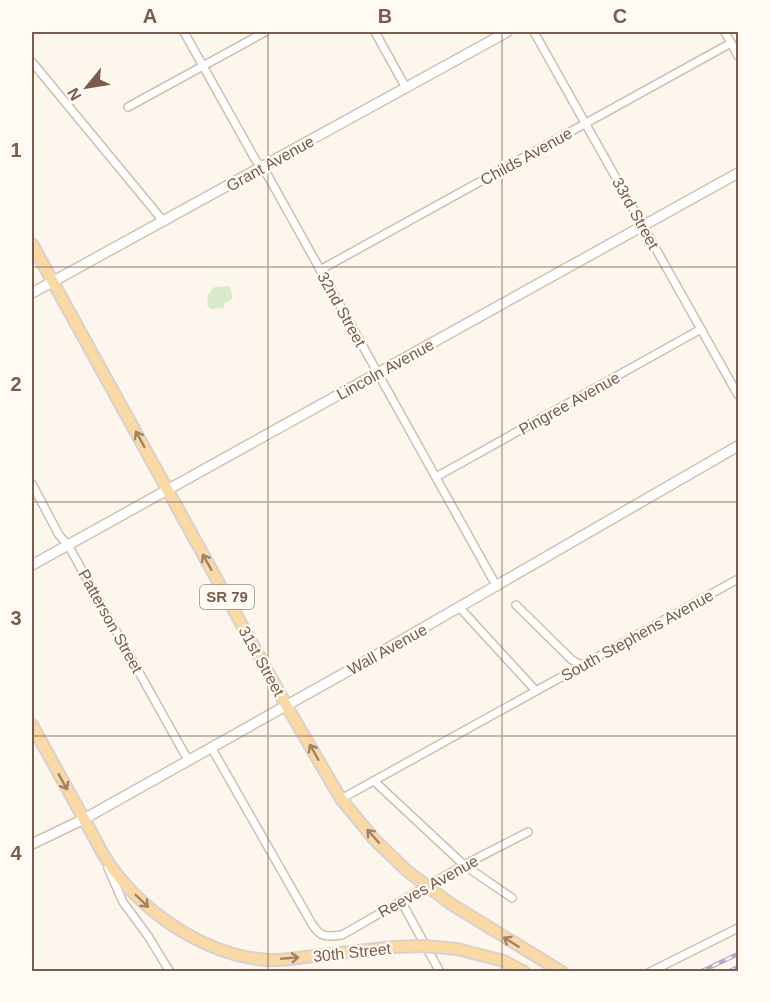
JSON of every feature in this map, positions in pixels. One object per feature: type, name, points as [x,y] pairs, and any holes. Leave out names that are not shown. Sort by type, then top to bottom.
[{"type":"main road","name":"31st Street","points":[[32,244],[286,705],[341,799],[374,839],[407,871],[451,904],[562,972]]},
{"type":"main road","name":"30th Street","points":[[32,725],[104,857],[134,894],[157,916],[193,938],[232,953],[269,960],[393,947],[423,946],[457,949],[504,961],[524,972]]},
{"type":"street","name":"32nd Street","points":[[184,32],[497,587]]},
{"type":"street","points":[[128,107],[266,32]]},
{"type":"street","points":[[375,32],[406,88]]},
{"type":"street","name":"Grant Avenue","points":[[32,293],[507,32]]},
{"type":"street","name":"33rd Street","points":[[534,32],[738,395]]},
{"type":"street","points":[[725,32],[738,56]]},
{"type":"street","name":"Childs Avenue","points":[[320,270],[731,43]]},
{"type":"street","points":[[32,62],[164,222]]},
{"type":"street","name":"Lincoln Avenue","points":[[32,565],[738,173]]},
{"type":"street","name":"Pingree Avenue","points":[[436,477],[701,329]]},
{"type":"street","name":"Wall Avenue","points":[[32,844],[84,819],[460,608],[738,446]]},
{"type":"street","name":"Patterson Street","points":[[32,484],[59,535],[68,544],[188,760]]},
{"type":"street","name":"South Stephens Avenue","points":[[341,799],[738,579]]},
{"type":"street","points":[[516,605],[572,660],[584,664]]},
{"type":"street","points":[[460,608],[536,691]]},
{"type":"street","name":"Reeves Avenue","points":[[212,747],[317,933],[328,937],[342,935],[464,865],[528,832]]},
{"type":"street","points":[[374,781],[464,865],[512,898]]},
{"type":"street","name":"30th Street","points":[[104,857],[123,902],[148,936],[170,972]]},
{"type":"street","points":[[401,901],[440,972]]},
{"type":"street","points":[[650,972],[738,928]]},
{"type":"green space","points":[[229,286],[233,296],[231,300],[224,303],[224,308],[211,309],[207,305],[208,295],[214,287]]},
{"type":"railway","points":[[700,972],[738,954]]},
{"type":"railway","points":[[728,972],[738,967]]}]
